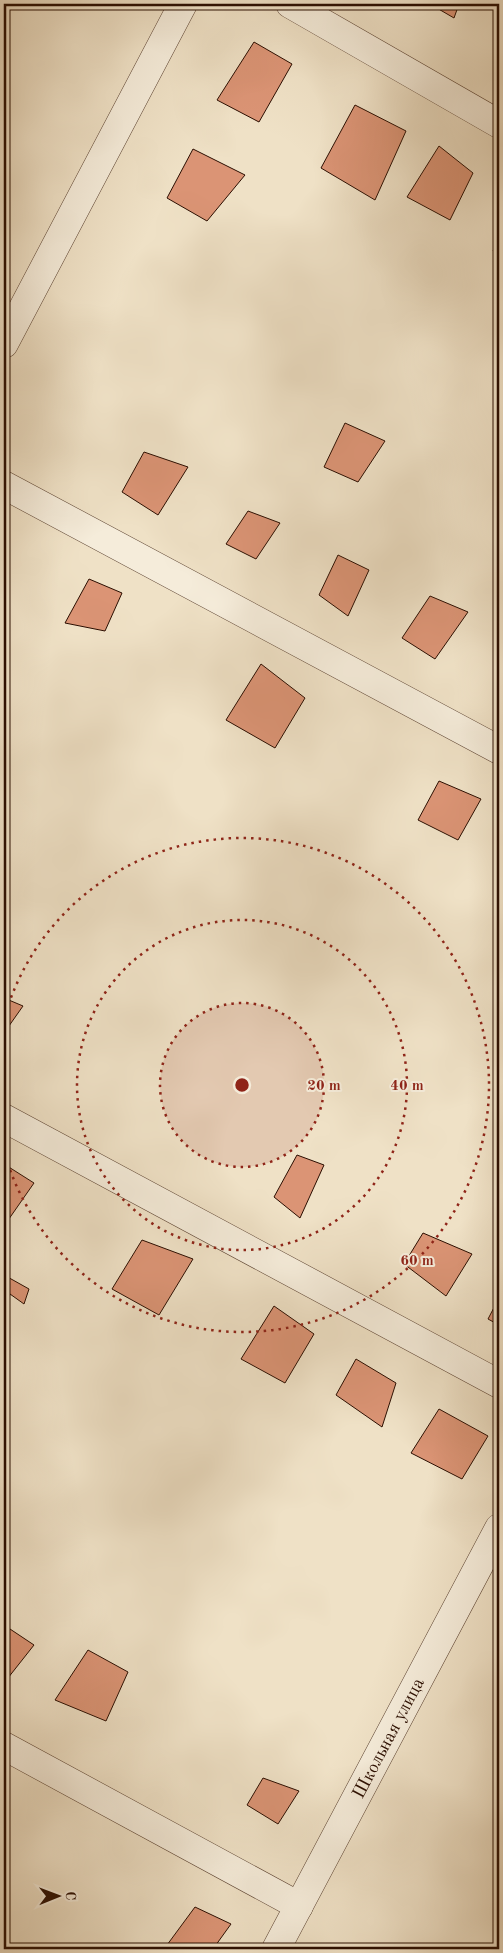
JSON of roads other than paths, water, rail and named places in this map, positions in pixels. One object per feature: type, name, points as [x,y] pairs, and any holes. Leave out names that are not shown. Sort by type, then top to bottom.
[{"type":"street","points":[[4,344],[183,4]]},
{"type":"street","points":[[290,4],[499,124]]},
{"type":"street","points":[[4,485],[499,750]]},
{"type":"street","points":[[4,1118],[499,1384]]},
{"type":"street","name":"Школьная улица","points":[[276,1949],[499,1528]]},
{"type":"street","points":[[4,1746],[299,1906]]}]
